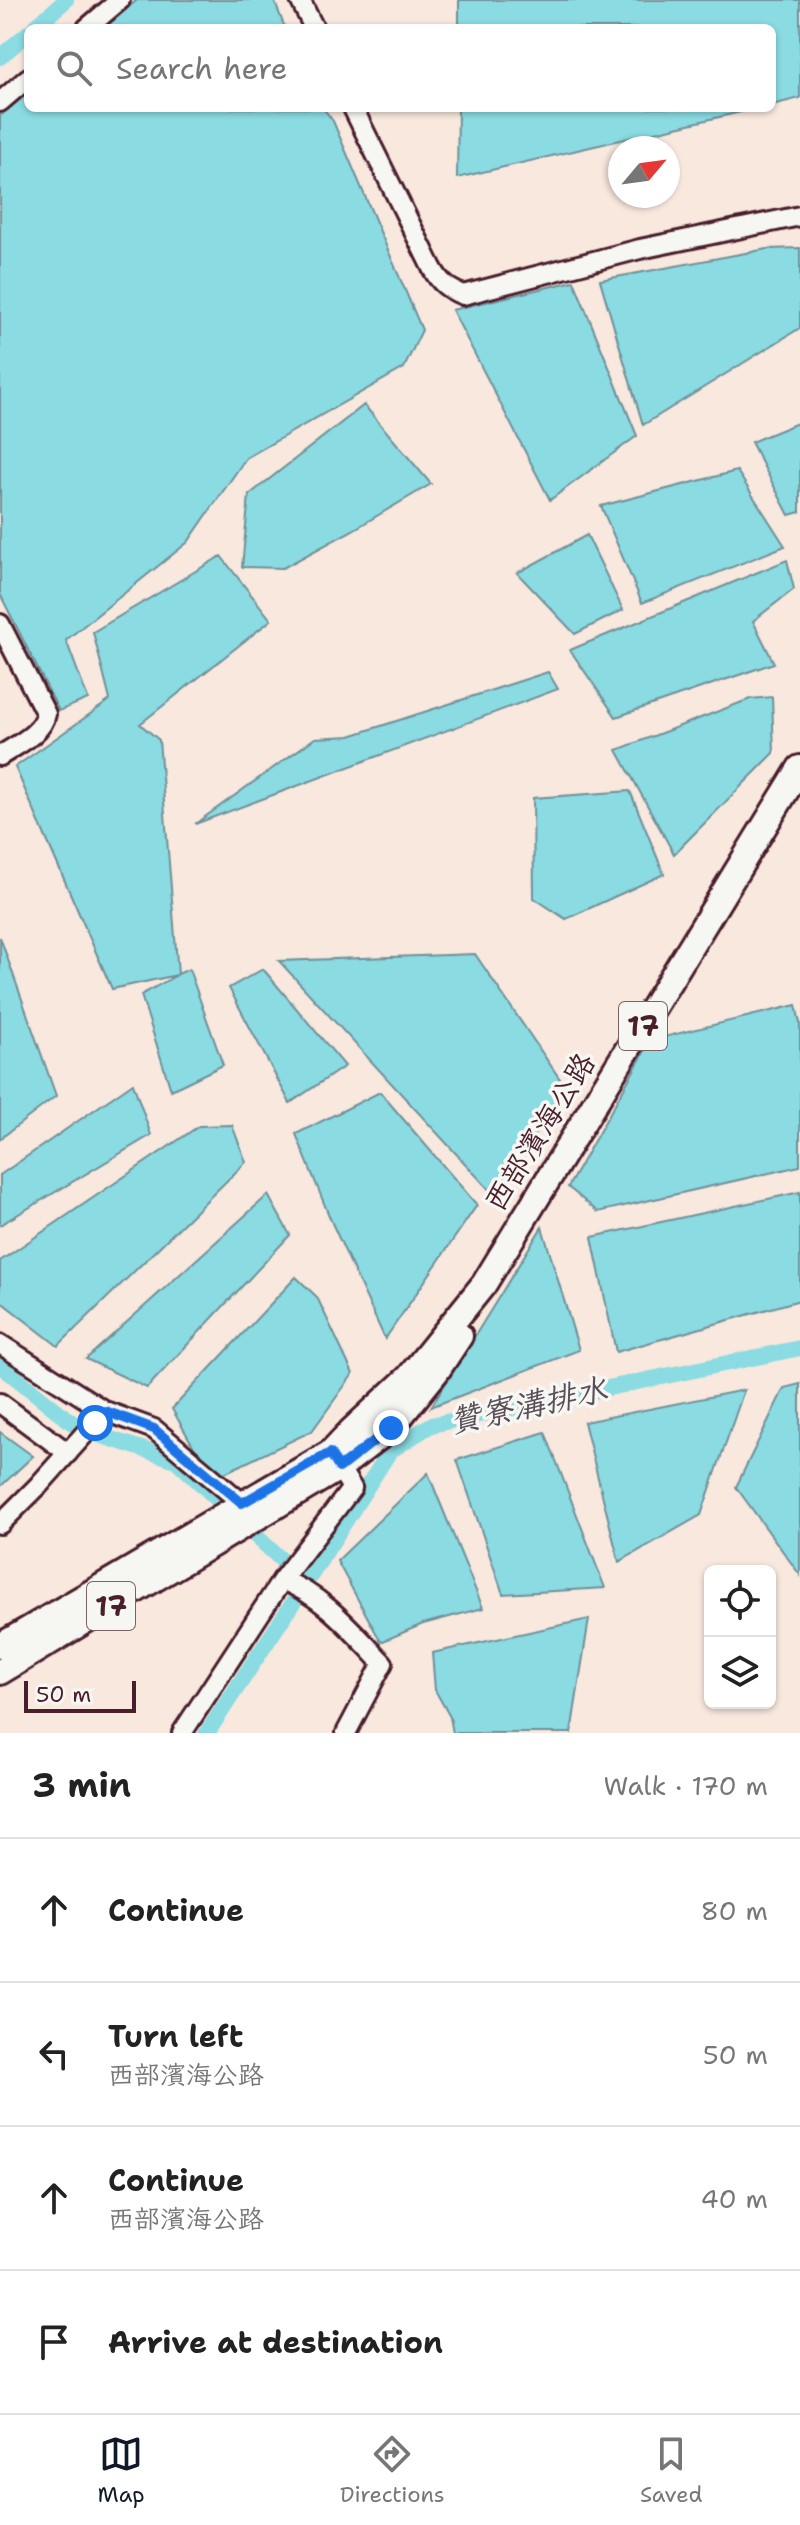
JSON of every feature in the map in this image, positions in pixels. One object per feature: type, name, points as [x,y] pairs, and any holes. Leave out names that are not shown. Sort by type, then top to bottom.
[{"type":"main road","name":"西部濱海公路","points":[[0,1672],[335,1461],[351,1431],[409,1377],[484,1284],[800,768]]},
{"type":"main road","name":"西部濱海公路","points":[[0,1646],[242,1503],[335,1461]]},
{"type":"street","points":[[92,24],[120,0]]},
{"type":"street","points":[[300,0],[312,24]]},
{"type":"street","points":[[0,102],[24,81]]},
{"type":"street","points":[[355,112],[439,280],[449,290],[463,295],[640,249],[800,216]]},
{"type":"street","points":[[0,624],[46,714],[44,724],[0,756]]},
{"type":"street","points":[[0,1344],[100,1417],[154,1429],[242,1503]]},
{"type":"street","points":[[0,1403],[71,1449]]},
{"type":"street","points":[[0,1524],[100,1417]]},
{"type":"street","points":[[182,1733],[287,1582],[302,1552],[352,1488],[335,1461]]},
{"type":"street","points":[[287,1582],[330,1609],[383,1663],[346,1733]]},
{"type":"water","points":[[137,0],[274,0],[283,24],[109,24]]},
{"type":"water","points":[[459,0],[800,0],[800,98],[776,104],[776,24],[459,24]]},
{"type":"water","points":[[24,96],[24,112],[326,112],[333,121],[422,330],[404,368],[246,458],[188,542],[66,640],[88,699],[59,711],[0,594],[0,116]]},
{"type":"water","points":[[458,112],[741,112],[638,136],[608,136],[608,143],[457,178]]},
{"type":"water","points":[[800,248],[800,328],[643,425],[600,280],[767,249]]},
{"type":"water","points":[[574,281],[637,436],[550,500],[452,310]]},
{"type":"water","points":[[364,405],[431,484],[283,568],[242,567],[249,495]]},
{"type":"water","points":[[800,422],[800,512],[789,515],[751,442]]},
{"type":"water","points":[[737,471],[785,546],[642,603],[601,506]]},
{"type":"water","points":[[587,535],[623,610],[575,634],[517,573]]},
{"type":"water","points":[[221,556],[271,620],[140,724],[159,740],[178,974],[189,969],[223,1065],[171,1090],[141,995],[177,975],[112,989],[15,767],[110,700],[93,632]]},
{"type":"water","points":[[787,560],[794,589],[753,621],[774,663],[616,717],[570,650]]},
{"type":"water","points":[[548,672],[558,689],[195,824],[315,738],[350,736]]},
{"type":"water","points":[[772,697],[774,753],[674,854],[617,750],[750,699]]},
{"type":"water","points":[[630,791],[664,874],[566,919],[534,898],[533,798]]},
{"type":"water","points":[[0,937],[56,1096],[0,1139]]},
{"type":"water","points":[[475,954],[566,1088],[494,1195],[279,961]]},
{"type":"water","points":[[263,969],[345,1066],[290,1103],[229,988]]},
{"type":"water","points":[[796,1005],[800,1023],[800,1166],[598,1212],[568,1187],[651,1040]]},
{"type":"water","points":[[133,1083],[151,1135],[0,1225],[0,1175]]},
{"type":"water","points":[[380,1092],[477,1205],[385,1339],[332,1223],[296,1134]]},
{"type":"water","points":[[232,1125],[246,1162],[58,1346],[0,1301],[0,1261],[199,1126]]},
{"type":"water","points":[[800,1192],[800,1300],[616,1352],[592,1237]]},
{"type":"water","points":[[268,1195],[290,1235],[147,1388],[86,1359]]},
{"type":"water","points":[[542,1227],[579,1350],[431,1407]]},
{"type":"water","points":[[296,1277],[317,1297],[353,1374],[312,1431],[212,1479],[172,1409]]},
{"type":"water","points":[[800,1384],[800,1575],[736,1487],[784,1388]]},
{"type":"water","points":[[744,1390],[701,1515],[619,1562],[584,1422]]},
{"type":"water","points":[[0,1432],[33,1456],[0,1487]]},
{"type":"water","points":[[545,1432],[605,1588],[503,1594],[457,1460]]},
{"type":"water","points":[[428,1473],[483,1608],[423,1624],[381,1642],[337,1561]]},
{"type":"water","points":[[589,1619],[571,1733],[453,1733],[450,1717],[435,1690],[432,1653]]},
{"type":"waterway","name":"贊寮溝排水","points":[[39,24],[66,0]]},
{"type":"waterway","name":"贊寮溝排水","points":[[0,57],[24,36]]},
{"type":"waterway","name":"贊寮溝排水","points":[[255,1535],[306,1583],[390,1451],[431,1425],[800,1348]]},
{"type":"waterway","name":"贊寮溝排水","points":[[0,1365],[80,1429],[176,1460],[219,1501]]},
{"type":"waterway","points":[[207,1733],[306,1583]]},
{"type":"route","points":[[95,1423],[105,1411],[154,1429],[242,1503],[330,1453],[339,1468],[391,1428]]}]
